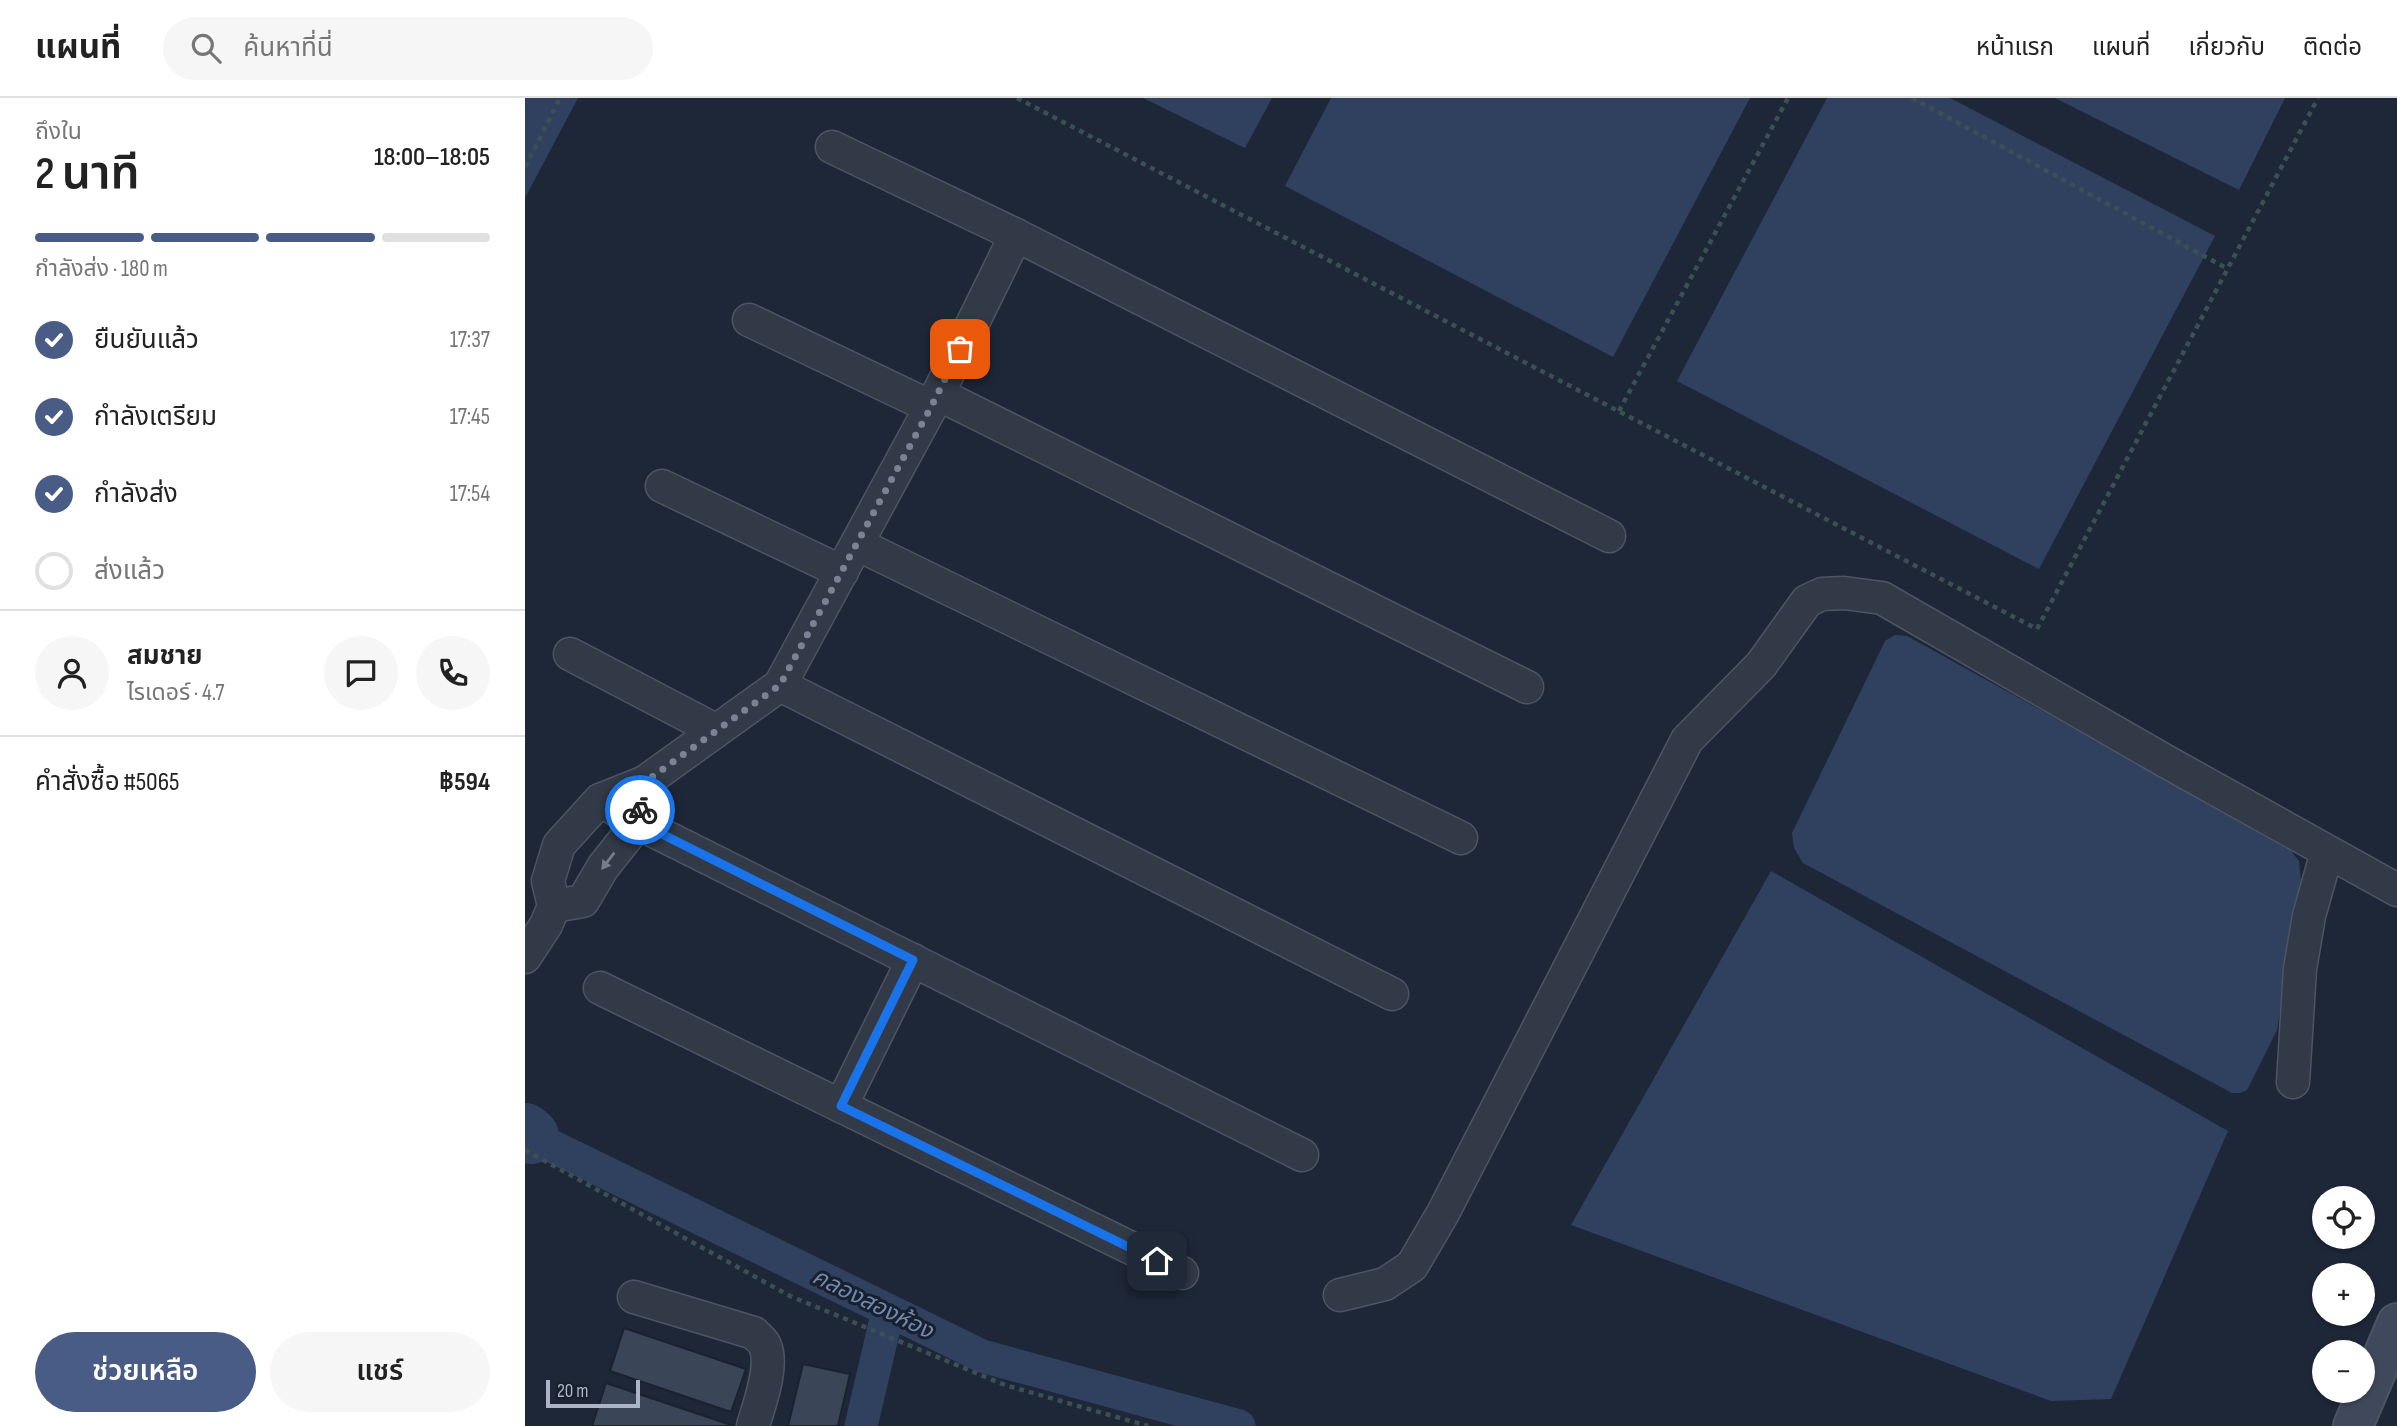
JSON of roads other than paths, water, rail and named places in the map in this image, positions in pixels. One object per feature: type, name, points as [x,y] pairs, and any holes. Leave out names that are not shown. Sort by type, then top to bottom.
[{"type":"main road","points":[[2353,1426],[2397,1323]]},
{"type":"street","points":[[832,147],[1016,235],[1609,536]]},
{"type":"street","points":[[550,916],[548,881],[559,845],[600,800],[645,782],[780,685],[934,401],[1016,235]]},
{"type":"street","points":[[749,320],[934,401],[1527,687]]},
{"type":"street","points":[[662,486],[842,572]]},
{"type":"street","points":[[857,544],[1461,838]]},
{"type":"street","points":[[1340,1295],[1385,1284],[1412,1266],[1443,1213],[1688,740],[1761,666],[1807,601],[1814,597],[1844,593],[1882,598],[2397,890]]},
{"type":"street","points":[[570,654],[715,730]]},
{"type":"street","points":[[780,685],[1392,994]]},
{"type":"street","points":[[525,957],[550,916],[583,901],[603,867],[638,822],[645,782]]},
{"type":"street","points":[[600,800],[638,822],[1302,1155]]},
{"type":"street","points":[[2293,1082],[2300,969],[2309,916],[2327,852]]},
{"type":"street","points":[[841,1106],[913,960]]},
{"type":"street","points":[[600,988],[1182,1273]]},
{"type":"street","points":[[634,1297],[754,1333],[765,1344],[766,1376],[754,1426]]},
{"type":"water","points":[[525,98],[578,98],[525,198]]},
{"type":"water","points":[[1143,98],[1272,98],[1245,148]]},
{"type":"water","points":[[1331,98],[1750,98],[1613,357],[1285,186]]},
{"type":"water","points":[[1827,98],[1950,98],[2215,236],[2039,569],[1677,381]]},
{"type":"water","points":[[2055,98],[2285,98],[2239,190]]},
{"type":"water","points":[[1895,635],[1907,636],[2287,846],[2299,861],[2301,882],[2277,1030],[2247,1090],[2232,1093],[1803,863],[1794,848],[1792,833],[1885,641]]},
{"type":"water","points":[[1771,871],[2228,1131],[2111,1399],[2051,1401],[1571,1225]]},
{"type":"waterway","name":"คลองสองห้อง","points":[[525,1131],[531,1136]]},
{"type":"waterway","name":"คลองสองห้อง","points":[[531,1136],[982,1356],[1239,1426]]},
{"type":"waterway","points":[[861,1426],[888,1311]]}]
